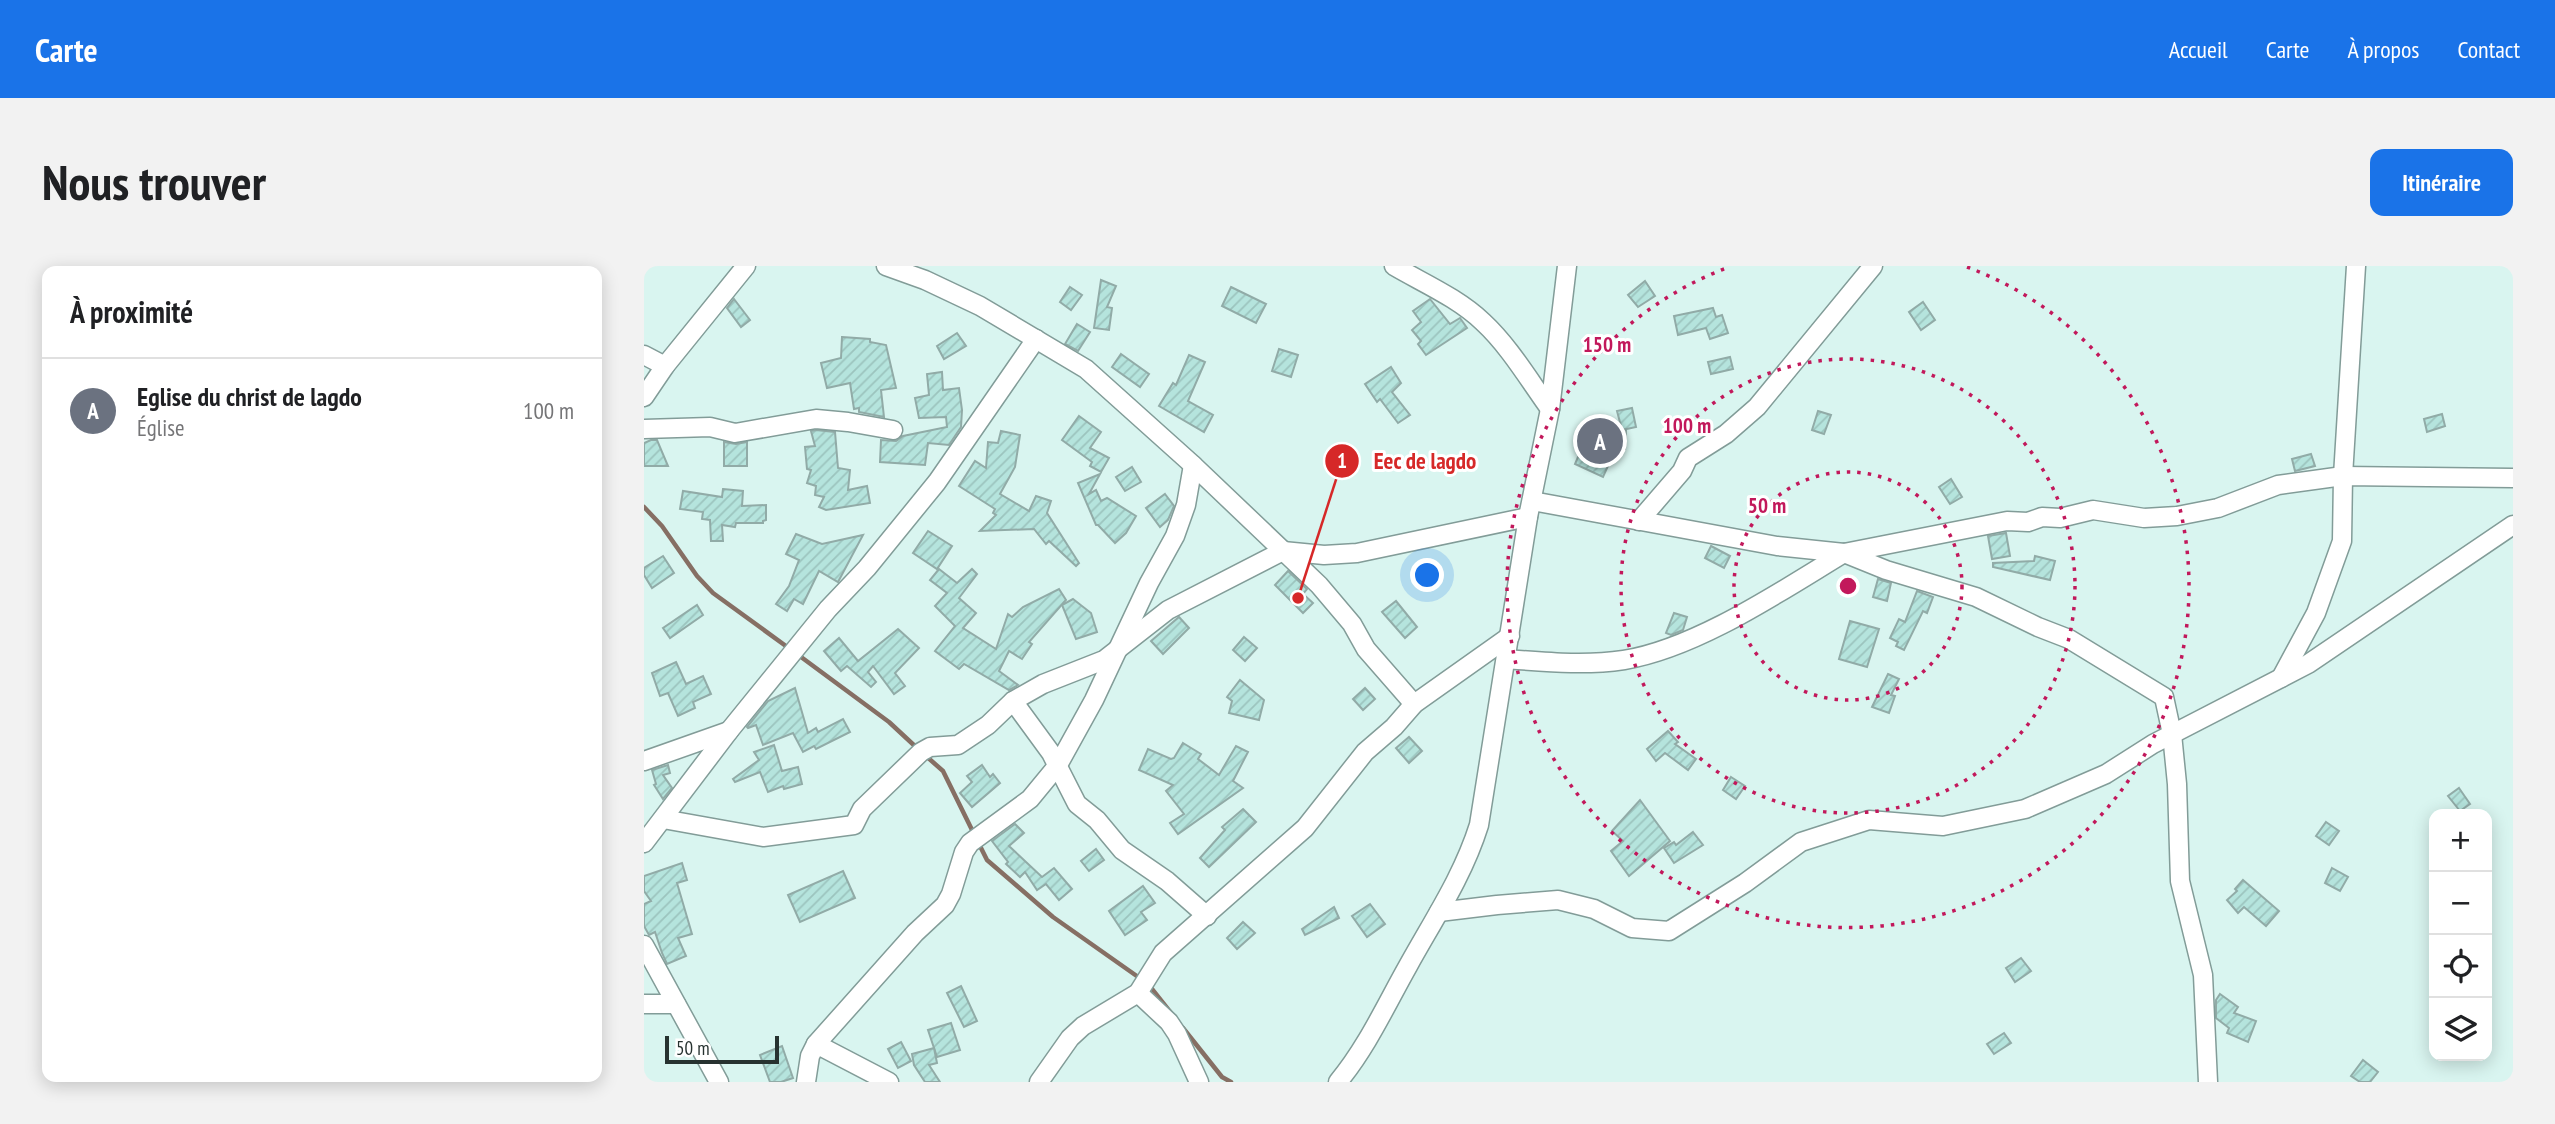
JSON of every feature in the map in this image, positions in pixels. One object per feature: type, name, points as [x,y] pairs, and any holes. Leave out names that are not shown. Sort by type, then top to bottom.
[{"type":"street","points":[[644,397],[665,366],[746,266]]},
{"type":"street","points":[[886,266],[925,280],[980,306],[1086,369],[1193,465],[1319,585],[1344,614],[1366,649],[1414,704]]},
{"type":"street","points":[[1394,266],[1463,306],[1483,322],[1502,343],[1550,409]]},
{"type":"street","points":[[1338,1082],[1368,1040],[1439,912],[1470,855],[1479,825],[1530,509],[1550,409],[1567,266]]},
{"type":"street","points":[[1639,521],[1682,471],[1688,458],[1726,434],[1756,407],[1873,266]]},
{"type":"street","points":[[2281,678],[2316,613],[2342,541],[2343,476],[2356,266]]},
{"type":"street","points":[[644,843],[729,731],[828,609],[867,568],[937,482],[1036,339]]},
{"type":"street","points":[[644,355],[665,366]]},
{"type":"street","points":[[644,429],[710,428],[735,433],[816,419],[892,430]]},
{"type":"street","points":[[806,1082],[810,1056],[816,1044],[915,933],[945,905],[964,852],[970,844],[1030,799],[1058,765],[1175,536],[1186,505],[1193,465]]},
{"type":"street","points":[[1506,659],[1575,664],[1624,660],[1658,651],[1754,607],[1844,553],[2007,521],[2028,522],[2042,517],[2060,518],[2093,510],[2144,518],[2177,516],[2218,508],[2278,485],[2343,476],[2513,478]]},
{"type":"street","points":[[663,819],[763,837],[854,825],[862,809],[922,752],[930,747],[958,745],[988,725],[1013,701],[1043,684],[1087,668],[1119,650],[1168,610],[1283,551],[1324,555],[1357,553],[1530,509],[1639,521],[1777,546],[1844,553],[1886,570],[1976,597],[2068,639],[2164,697],[2172,734],[2177,784],[2180,881],[2203,975],[2208,1082]]},
{"type":"street","points":[[1439,912],[1558,900],[1594,909],[1632,928],[1669,931],[1745,883],[1801,842],[1869,820],[1943,826],[2025,809],[2106,774],[2172,734],[2308,664],[2513,525]]},
{"type":"street","points":[[1039,1082],[1070,1038],[1083,1026],[1138,993],[1150,978],[1163,953],[1305,828],[1365,752],[1394,727],[1414,704],[1510,636]]},
{"type":"street","points":[[1013,701],[1037,731],[1077,804],[1097,820],[1122,850],[1167,881],[1207,916]]},
{"type":"street","points":[[644,761],[729,731]]},
{"type":"street","points":[[644,945],[719,1082]]},
{"type":"street","points":[[1138,993],[1169,1022],[1199,1082]]},
{"type":"street","points":[[644,1004],[676,1004]]},
{"type":"street","points":[[816,1044],[888,1082]]},
{"type":"building","points":[[1101,280],[1116,286],[1107,307],[1112,308],[1109,330],[1094,328]]},
{"type":"building","points":[[1645,281],[1655,296],[1638,307],[1628,295]]},
{"type":"building","points":[[1070,287],[1082,295],[1071,310],[1060,302]]},
{"type":"building","points":[[1231,287],[1266,304],[1256,323],[1222,306]]},
{"type":"building","points":[[734,299],[750,320],[741,327],[727,308]]},
{"type":"building","points":[[1430,299],[1450,324],[1460,318],[1467,328],[1426,355],[1418,344],[1421,341],[1412,330],[1421,322],[1413,311]]},
{"type":"building","points":[[1923,302],[1935,320],[1921,330],[1909,312]]},
{"type":"building","points":[[1713,308],[1716,317],[1722,315],[1728,333],[1710,339],[1706,328],[1678,335],[1674,316]]},
{"type":"building","points":[[1077,324],[1090,332],[1078,351],[1065,344]]},
{"type":"building","points":[[957,333],[966,346],[944,359],[937,346]]},
{"type":"building","points":[[842,337],[870,339],[870,342],[886,345],[896,388],[881,390],[884,417],[859,412],[859,408],[854,409],[850,383],[827,388],[821,363],[841,358]]},
{"type":"building","points":[[1279,349],[1298,355],[1291,377],[1272,371]]},
{"type":"building","points":[[1121,354],[1149,374],[1140,387],[1112,367]]},
{"type":"building","points":[[1189,355],[1205,362],[1188,401],[1213,415],[1204,432],[1159,406],[1173,383],[1176,385]]},
{"type":"building","points":[[1730,357],[1733,369],[1711,374],[1708,362]]},
{"type":"building","points":[[1391,367],[1401,383],[1392,392],[1410,415],[1398,423],[1380,399],[1377,402],[1365,384]]},
{"type":"building","points":[[942,372],[943,390],[959,388],[962,410],[961,427],[949,445],[928,443],[925,465],[880,462],[881,440],[896,441],[903,436],[947,427],[946,417],[919,418],[915,398],[929,395],[927,374]]},
{"type":"building","points":[[1632,408],[1636,427],[1622,430],[1617,411]]},
{"type":"building","points":[[1818,411],[1831,415],[1824,434],[1812,430]]},
{"type":"building","points":[[2442,414],[2445,426],[2427,432],[2424,419]]},
{"type":"building","points":[[1079,416],[1101,432],[1090,448],[1109,458],[1101,472],[1090,466],[1092,462],[1062,440]]},
{"type":"building","points":[[1597,430],[1626,430],[1625,449],[1597,447]]},
{"type":"building","points":[[811,431],[835,432],[838,468],[850,470],[848,490],[867,486],[870,503],[826,510],[819,507],[824,497],[815,495],[816,486],[807,483],[811,470],[807,469],[805,447],[815,446]]},
{"type":"building","points":[[1001,431],[1020,435],[1015,467],[1000,494],[1029,511],[1036,496],[1051,501],[1047,513],[1079,563],[1076,566],[1049,541],[1046,544],[1034,529],[980,531],[996,515],[993,513],[995,509],[959,486],[975,461],[986,468],[988,442],[998,443]]},
{"type":"building","points":[[657,440],[668,466],[644,466],[644,443]]},
{"type":"building","points":[[724,442],[747,442],[747,466],[724,466]]},
{"type":"building","points":[[1581,450],[1608,466],[1603,477],[1575,464]]},
{"type":"building","points":[[2311,454],[2315,466],[2295,471],[2292,459]]},
{"type":"building","points":[[1132,467],[1141,482],[1125,491],[1116,477]]},
{"type":"building","points":[[1100,474],[1089,494],[1096,490],[1101,501],[1107,498],[1136,516],[1126,533],[1115,543],[1096,525],[1078,483]]},
{"type":"building","points":[[1951,479],[1962,497],[1950,504],[1939,487]]},
{"type":"building","points":[[723,489],[743,491],[742,506],[766,505],[766,520],[763,523],[736,523],[735,527],[722,525],[723,541],[711,541],[710,520],[702,519],[703,512],[680,509],[683,491],[722,497]]},
{"type":"building","points":[[1165,494],[1174,506],[1168,520],[1160,527],[1146,508]]},
{"type":"building","points":[[928,531],[952,546],[937,569],[913,553]]},
{"type":"building","points":[[2006,533],[2010,556],[1992,559],[1988,536]]},
{"type":"building","points":[[796,534],[822,544],[863,535],[838,582],[819,571],[803,604],[794,599],[787,611],[776,604],[789,586],[799,560],[786,554]]},
{"type":"building","points":[[1711,546],[1730,556],[1724,568],[1705,558]]},
{"type":"building","points":[[663,556],[674,573],[652,588],[644,575],[644,568]]},
{"type":"building","points":[[2035,556],[2055,561],[2050,580],[1993,567],[1993,563],[2034,561]]},
{"type":"building","points":[[939,569],[957,583],[972,569],[977,574],[959,598],[976,613],[963,628],[996,649],[1008,614],[1012,617],[1023,607],[1059,589],[1066,600],[1029,642],[1032,644],[1022,659],[1009,651],[999,671],[1018,685],[1009,690],[964,664],[959,669],[935,651],[955,626],[935,606],[947,593],[930,580]]},
{"type":"building","points":[[1288,571],[1307,589],[1303,594],[1313,603],[1303,613],[1275,585]]},
{"type":"building","points":[[1878,579],[1891,583],[1887,601],[1873,597]]},
{"type":"building","points":[[1917,591],[1933,597],[1927,613],[1923,611],[1904,650],[1896,646],[1898,642],[1890,638],[1899,619],[1905,622]]},
{"type":"building","points":[[1073,599],[1091,613],[1097,632],[1076,639],[1062,605]]},
{"type":"building","points":[[1396,601],[1417,627],[1405,638],[1382,612]]},
{"type":"building","points":[[697,605],[703,615],[670,638],[663,628]]},
{"type":"building","points":[[1674,613],[1687,617],[1683,630],[1671,635],[1666,633]]},
{"type":"building","points":[[1179,617],[1189,628],[1163,654],[1151,641]]},
{"type":"building","points":[[1850,621],[1879,629],[1867,667],[1839,659]]},
{"type":"building","points":[[898,629],[919,648],[895,673],[905,686],[894,694],[873,666],[868,672],[876,682],[871,687],[847,666],[841,671],[824,651],[839,638],[858,661]]},
{"type":"building","points":[[1244,637],[1257,648],[1245,661],[1233,650]]},
{"type":"building","points":[[676,662],[686,684],[703,676],[711,694],[693,702],[695,708],[678,716],[668,693],[660,696],[652,673]]},
{"type":"building","points":[[1888,674],[1899,679],[1891,695],[1895,696],[1889,713],[1872,707]]},
{"type":"building","points":[[1240,680],[1264,700],[1259,720],[1229,713],[1232,701],[1227,697]]},
{"type":"building","points":[[795,688],[808,733],[816,728],[818,732],[843,719],[850,732],[816,749],[814,746],[803,752],[793,733],[763,745],[756,725],[747,727],[768,701]]},
{"type":"building","points":[[1365,688],[1375,699],[1363,710],[1353,699]]},
{"type":"building","points":[[1668,731],[1678,742],[1675,744],[1696,759],[1688,770],[1665,753],[1656,761],[1647,749]]},
{"type":"building","points":[[1409,737],[1422,751],[1409,763],[1396,748]]},
{"type":"building","points":[[1183,743],[1201,754],[1198,759],[1219,775],[1236,746],[1248,752],[1233,781],[1243,788],[1178,834],[1170,823],[1184,814],[1166,791],[1173,785],[1139,770],[1148,749],[1171,759]]},
{"type":"building","points":[[774,745],[782,771],[798,767],[802,784],[784,789],[783,786],[768,792],[760,772],[735,782],[733,779],[759,760],[754,752]]},
{"type":"building","points":[[668,765],[670,773],[663,775],[672,788],[663,799],[654,785],[656,784],[652,770]]},
{"type":"building","points":[[982,765],[990,777],[993,774],[1000,783],[972,807],[960,793],[972,782],[967,776]]},
{"type":"building","points":[[1731,777],[1745,786],[1736,799],[1723,790]]},
{"type":"building","points":[[2459,788],[2470,804],[2458,809],[2448,796]]},
{"type":"building","points":[[1640,800],[1670,841],[1629,876],[1611,851],[1623,841],[1612,831]]},
{"type":"building","points":[[1243,809],[1256,822],[1209,867],[1200,858],[1225,830],[1222,827]]},
{"type":"building","points":[[2326,822],[2339,831],[2329,845],[2316,836]]},
{"type":"building","points":[[1015,824],[1024,833],[1009,846],[1042,877],[1054,868],[1072,889],[1059,900],[1046,884],[1037,890],[1025,872],[1020,877],[1006,864],[1008,862],[992,841]]},
{"type":"building","points":[[1693,832],[1703,845],[1674,863],[1664,848],[1674,842],[1676,845]]},
{"type":"building","points":[[1096,849],[1104,860],[1089,871],[1081,861]]},
{"type":"building","points":[[682,863],[687,880],[677,883],[692,934],[678,938],[686,956],[667,964],[655,932],[649,935],[644,926],[644,904],[651,901],[644,891],[644,876]]},
{"type":"building","points":[[2332,868],[2348,877],[2340,891],[2325,883]]},
{"type":"building","points":[[843,871],[855,898],[800,922],[788,895]]},
{"type":"building","points":[[2243,880],[2279,911],[2266,926],[2244,907],[2238,913],[2227,900],[2237,891],[2235,889]]},
{"type":"building","points":[[1143,886],[1155,903],[1141,912],[1147,920],[1125,935],[1109,911]]},
{"type":"building","points":[[1370,904],[1385,924],[1367,937],[1352,916]]},
{"type":"building","points":[[1334,907],[1339,918],[1305,935],[1302,929]]},
{"type":"building","points":[[1243,922],[1255,933],[1237,949],[1227,938]]},
{"type":"building","points":[[2021,958],[2031,971],[2015,982],[2006,968]]},
{"type":"building","points":[[961,986],[977,1021],[964,1027],[947,993]]},
{"type":"building","points":[[2220,994],[2238,1007],[2234,1013],[2256,1021],[2248,1042],[2227,1033],[2229,1028],[2216,1018],[2216,1000]]},
{"type":"building","points":[[951,1023],[960,1050],[937,1057],[928,1030]]},
{"type":"building","points":[[2004,1033],[2011,1043],[1994,1054],[1987,1044]]},
{"type":"building","points":[[901,1042],[911,1061],[898,1068],[888,1049]]},
{"type":"building","points":[[782,1046],[793,1078],[770,1082],[760,1055]]},
{"type":"building","points":[[934,1048],[937,1063],[929,1065],[940,1082],[925,1082],[914,1065],[912,1054]]},
{"type":"building","points":[[2363,1060],[2378,1072],[2370,1082],[2360,1082],[2351,1076]]},
{"type":"waterway","points":[[644,507],[662,526],[697,576],[713,593],[790,649]]},
{"type":"waterway","points":[[797,654],[889,722],[917,748]]},
{"type":"waterway","points":[[926,756],[943,771],[974,834]]},
{"type":"waterway","points":[[978,842],[987,860],[1053,917],[1141,979]]},
{"type":"waterway","points":[[1148,984],[1171,1013]]},
{"type":"waterway","points":[[1183,1028],[1222,1077],[1231,1082]]},
{"type":"place","name":"Eglise du christ de lagdo","points":[[1600,441]]},
{"type":"place","name":"Eec de lagdo","points":[[1298,598]]}]
